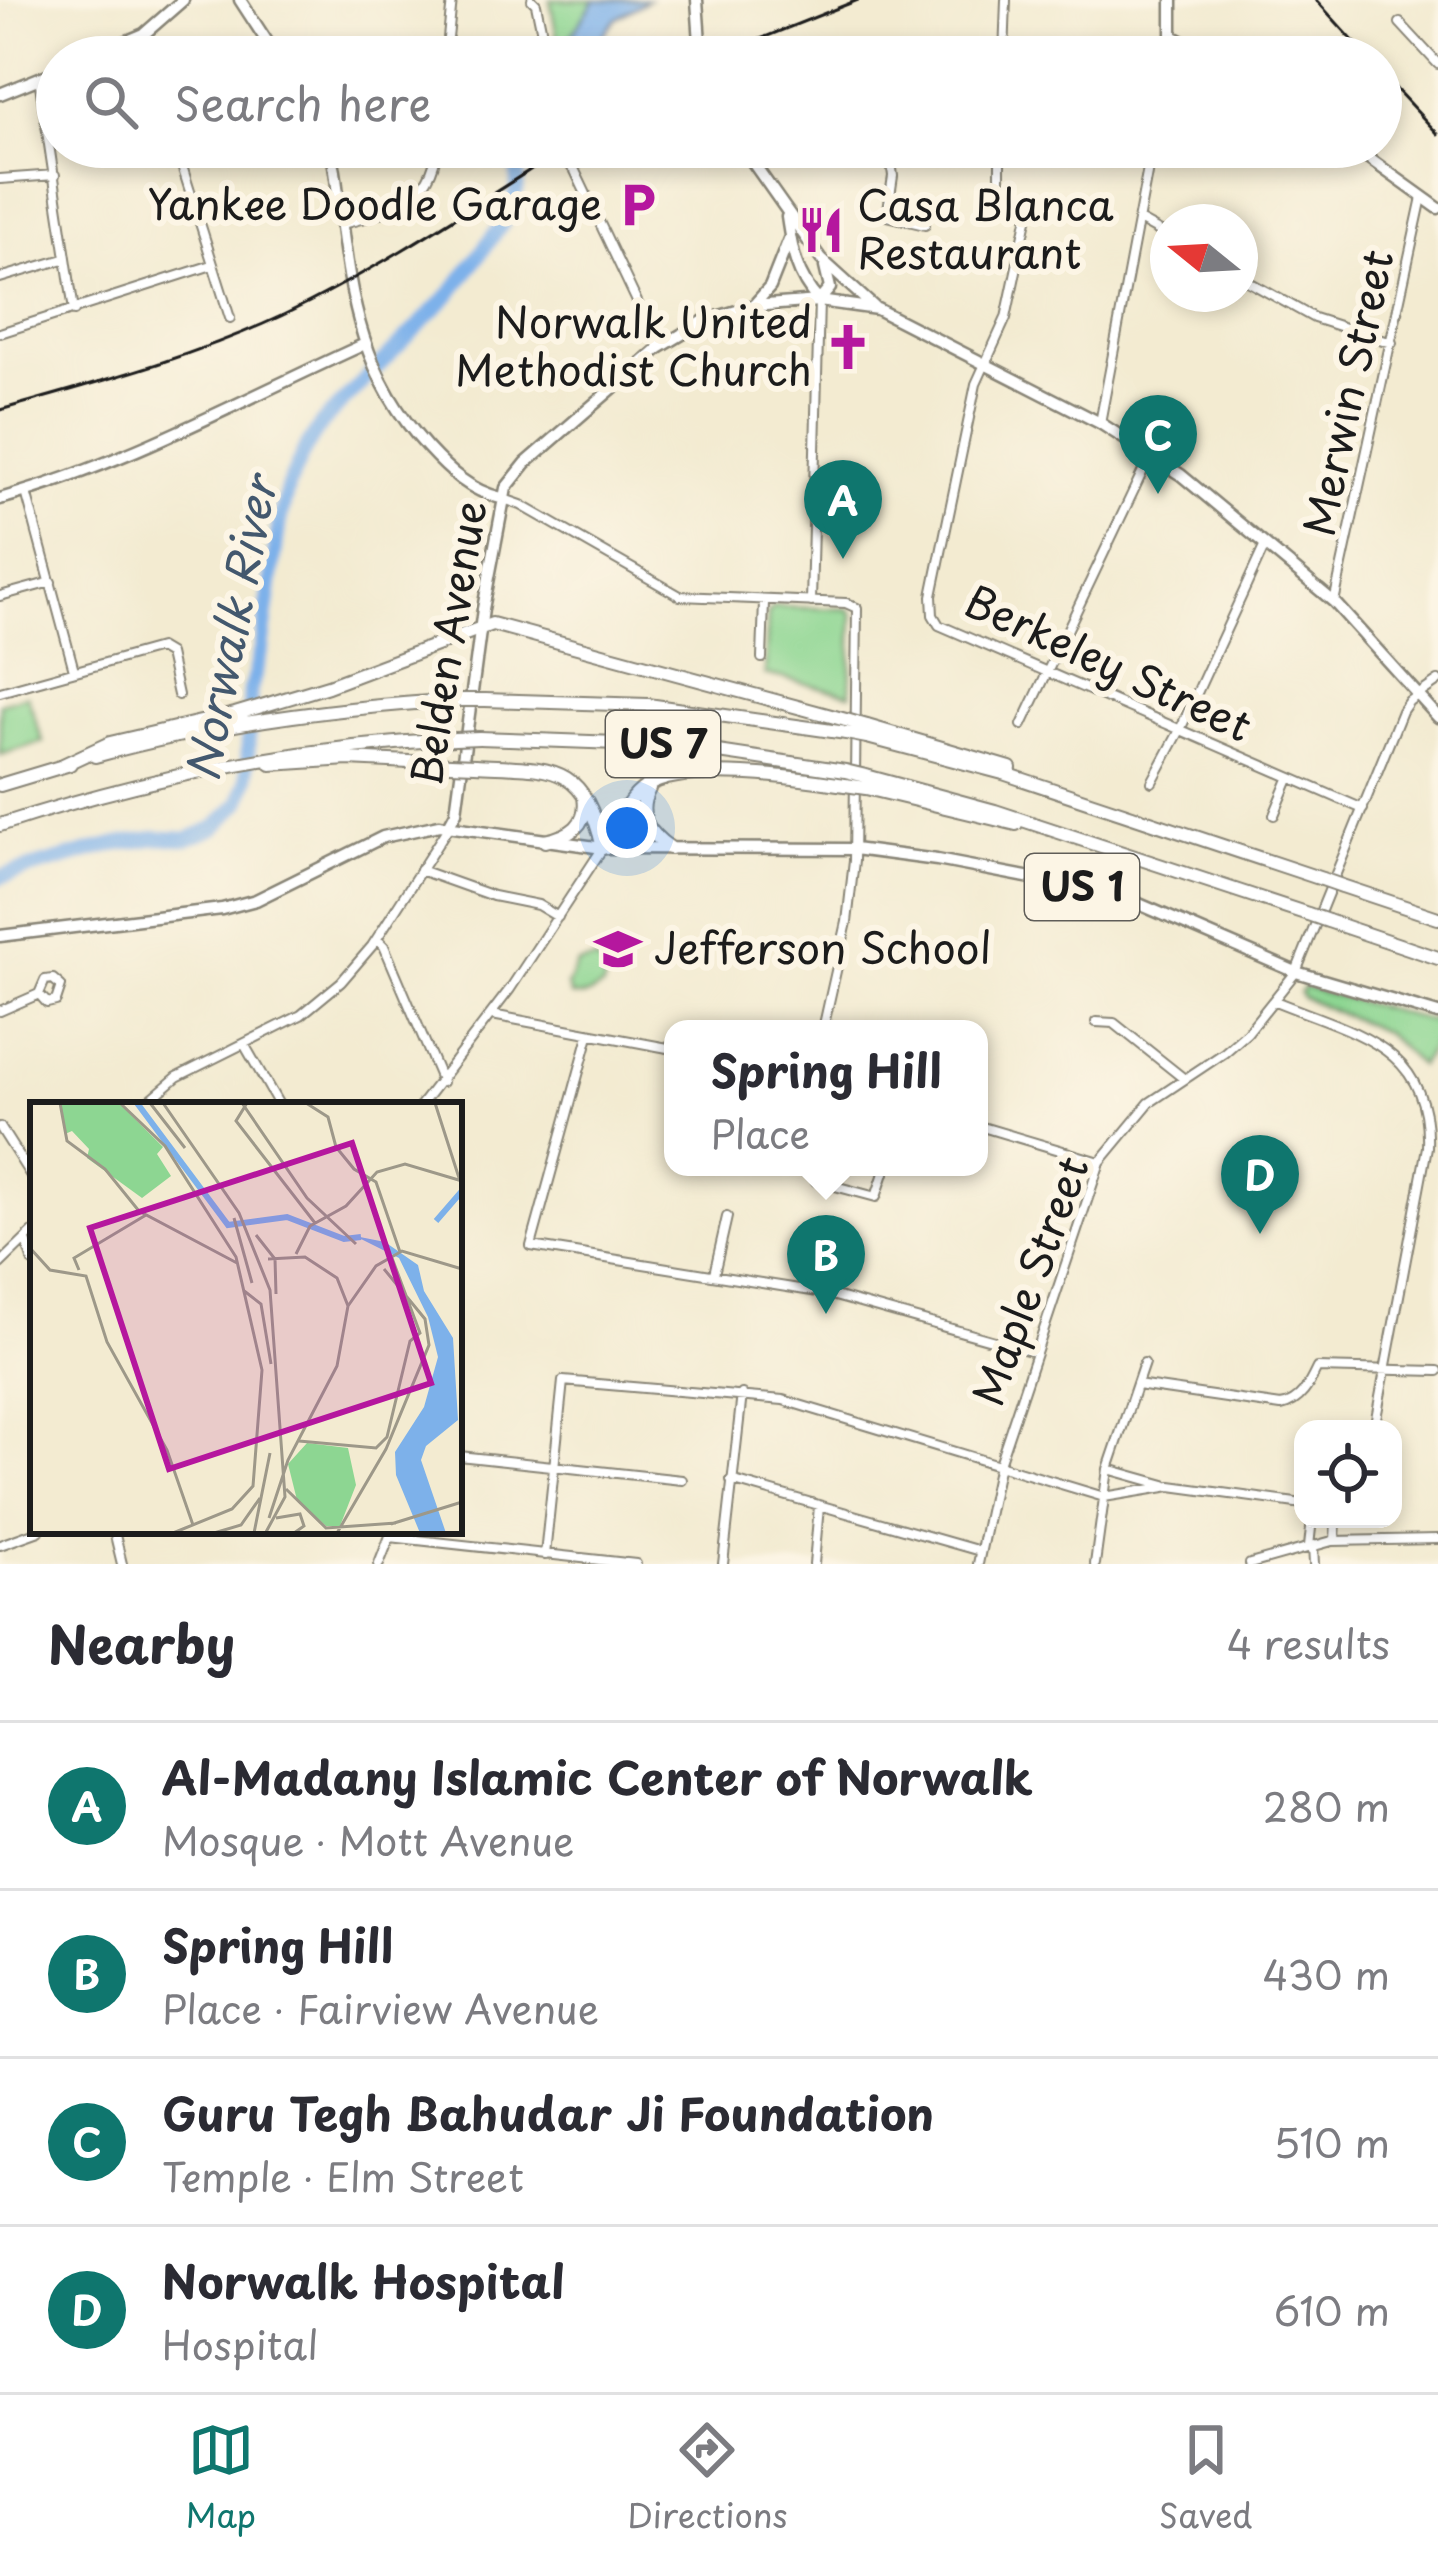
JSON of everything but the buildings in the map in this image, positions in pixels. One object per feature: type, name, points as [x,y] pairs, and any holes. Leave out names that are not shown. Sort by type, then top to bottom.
[{"type":"highway","points":[[204,726],[293,698],[481,626],[500,625],[846,727]]},
{"type":"highway","name":"US 7","points":[[0,785],[204,726],[461,700],[648,705],[867,732],[1438,918]]},
{"type":"highway","name":"US 7","points":[[281,759],[479,738],[672,745],[866,782],[1052,830],[1438,958]]},
{"type":"highway","points":[[0,825],[198,770],[281,759],[348,759],[550,771],[582,790],[594,811],[603,848]]},
{"type":"highway","points":[[603,848],[632,799],[659,780],[749,775],[845,778]]},
{"type":"highway","points":[[659,780],[645,797],[643,815],[652,834],[670,848]]},
{"type":"highway","points":[[545,841],[578,827],[586,812],[582,790]]},
{"type":"main road","points":[[139,36],[183,0]]},
{"type":"main road","points":[[240,0],[263,36]]},
{"type":"main road","points":[[697,0],[700,36]]},
{"type":"main road","points":[[1172,0],[1172,36]]},
{"type":"main road","points":[[0,94],[36,79]]},
{"type":"main road","points":[[333,168],[365,344],[390,400],[453,472],[477,492],[501,498]]},
{"type":"main road","points":[[756,168],[821,259],[877,309],[1100,422],[1151,454],[1334,602],[1438,717]]},
{"type":"main road","points":[[1381,168],[1438,208]]},
{"type":"main road","points":[[787,214],[803,284],[820,301],[830,288],[821,259]]},
{"type":"main road","points":[[753,306],[770,287],[790,236]]},
{"type":"main road","name":"Belden Avenue","points":[[449,825],[456,812],[501,498],[526,463],[659,348],[704,321],[753,306],[820,301],[877,309]]},
{"type":"main road","points":[[0,499],[64,481],[169,438],[365,344]]},
{"type":"main road","points":[[0,936],[223,909],[256,900],[383,837],[449,825]]},
{"type":"main road","name":"US 1","points":[[449,825],[603,848],[854,849],[1116,894],[1296,972],[1438,1014]]},
{"type":"street","points":[[448,36],[452,0]]},
{"type":"street","points":[[1005,36],[1006,0]]},
{"type":"street","points":[[536,1],[543,36]]},
{"type":"street","points":[[1400,23],[1438,64]]},
{"type":"street","points":[[54,168],[74,311]]},
{"type":"street","points":[[182,168],[230,318]]},
{"type":"street","points":[[342,224],[390,210],[413,195],[435,168]]},
{"type":"street","points":[[892,168],[887,216],[926,226]]},
{"type":"street","points":[[983,363],[1006,319],[1028,215],[1026,209],[1000,195],[1000,168]]},
{"type":"street","points":[[1100,422],[1148,168]]},
{"type":"street","points":[[572,169],[659,348]]},
{"type":"street","points":[[0,179],[55,175]]},
{"type":"street","name":"Merwin Street","points":[[1334,602],[1422,197]]},
{"type":"street","points":[[1139,220],[1150,226]]},
{"type":"street","points":[[0,278],[64,259]]},
{"type":"street","points":[[0,333],[212,265]]},
{"type":"street","points":[[1258,287],[1313,319],[1393,343]]},
{"type":"street","points":[[811,602],[820,301]]},
{"type":"street","name":"Berkeley Street","points":[[983,363],[932,596],[939,625],[1363,809]]},
{"type":"street","points":[[1022,725],[1151,454]]},
{"type":"street","points":[[26,492],[74,670]]},
{"type":"street","points":[[501,498],[680,596],[849,603],[856,608],[854,849],[847,922],[826,1020]]},
{"type":"street","points":[[1152,782],[1265,543]]},
{"type":"street","points":[[0,596],[51,582]]},
{"type":"street","points":[[761,658],[764,602]]},
{"type":"street","points":[[0,692],[163,648],[170,654],[178,695]]},
{"type":"street","points":[[1419,695],[1438,681]]},
{"type":"street","name":"Maple Street","points":[[978,1564],[999,1464],[1100,1162],[1139,1112],[1224,1053],[1276,1000],[1296,972],[1402,711],[1419,695]]},
{"type":"street","points":[[1274,815],[1288,779]]},
{"type":"street","points":[[148,1102],[177,1077],[301,1015],[340,982],[377,939],[449,825]]},
{"type":"street","points":[[425,1102],[492,1015],[603,848]]},
{"type":"street","points":[[420,870],[493,896],[538,905],[558,916]]},
{"type":"street","points":[[377,939],[442,1082]]},
{"type":"street","points":[[0,1011],[39,994]]},
{"type":"street","points":[[1276,1000],[1395,1055],[1417,1083],[1426,1111],[1427,1147],[1376,1420]]},
{"type":"street","points":[[492,1015],[664,1048]]},
{"type":"street","points":[[1096,1022],[1114,1023],[1183,1078]]},
{"type":"street","points":[[589,1035],[531,1246],[824,1293],[1034,1352]]},
{"type":"street","points":[[244,1044],[277,1102]]},
{"type":"street","points":[[1426,1111],[1438,1115]]},
{"type":"street","points":[[0,1127],[30,1173]]},
{"type":"street","points":[[988,1129],[1100,1162]]},
{"type":"street","points":[[817,1176],[816,1180],[876,1197],[883,1176]]},
{"type":"street","points":[[714,1274],[727,1217]]},
{"type":"street","points":[[0,1264],[30,1236]]},
{"type":"street","points":[[26,1241],[30,1253]]},
{"type":"street","points":[[1095,1564],[1108,1469],[1144,1363]]},
{"type":"street","points":[[1137,1385],[1281,1406],[1292,1403],[1307,1388],[1317,1368],[1438,1371]]},
{"type":"street","points":[[545,1555],[563,1381],[783,1400],[1104,1497],[1171,1486]]},
{"type":"street","points":[[723,1564],[742,1394]]},
{"type":"street","points":[[462,1456],[682,1480]]},
{"type":"street","points":[[1108,1469],[1171,1486],[1294,1503]]},
{"type":"street","points":[[731,1480],[980,1552]]},
{"type":"street","points":[[814,1564],[819,1506]]},
{"type":"street","points":[[1312,1528],[1313,1564]]},
{"type":"street","points":[[1335,1541],[1336,1528]]},
{"type":"street","points":[[0,1545],[31,1534]]},
{"type":"street","points":[[115,1534],[122,1564]]},
{"type":"street","points":[[379,1564],[391,1534],[636,1564]]},
{"type":"street","points":[[1250,1564],[1335,1541],[1438,1540]]},
{"type":"green space","points":[[550,0],[595,0],[571,36],[557,36]]},
{"type":"green space","points":[[774,607],[849,609],[853,615],[850,694],[765,674],[768,613]]},
{"type":"green space","points":[[27,695],[43,742],[0,755],[0,703]]},
{"type":"green space","points":[[596,960],[607,972],[603,987],[586,996],[571,996],[567,986],[577,964]]},
{"type":"green space","points":[[1304,987],[1438,1023],[1438,1036],[1420,1066],[1386,1033],[1303,998]]},
{"type":"water","points":[[595,0],[648,0],[616,19],[603,36],[571,36]]},
{"type":"waterway","name":"Norwalk River","points":[[0,877],[112,845],[188,839],[216,827],[240,802],[247,780],[250,692],[262,647],[288,486],[321,424],[452,292],[507,217],[517,189],[518,168]]},
{"type":"railway","points":[[768,36],[858,0]]},
{"type":"railway","points":[[1316,0],[1349,36]]},
{"type":"railway","points":[[1402,95],[1438,134]]},
{"type":"railway","points":[[0,410],[178,357],[281,316],[385,260],[533,168]]},
{"type":"place","name":"Yankee Doodle Garage","points":[[638,205]]},
{"type":"place","name":"Casa Blanca Restaurant","points":[[821,230]]},
{"type":"place","name":"Norwalk United Methodist Church","points":[[848,347]]},
{"type":"place","name":"Guru Tegh Bahudar Ji Foundation","points":[[1158,494]]},
{"type":"place","name":"Al-Madany Islamic Center of Norwalk","points":[[843,559]]},
{"type":"place","name":"Jefferson School","points":[[618,949]]},
{"type":"place","name":"Norwalk Hospital","points":[[1260,1234]]},
{"type":"place","name":"Spring Hill","points":[[826,1314]]}]
